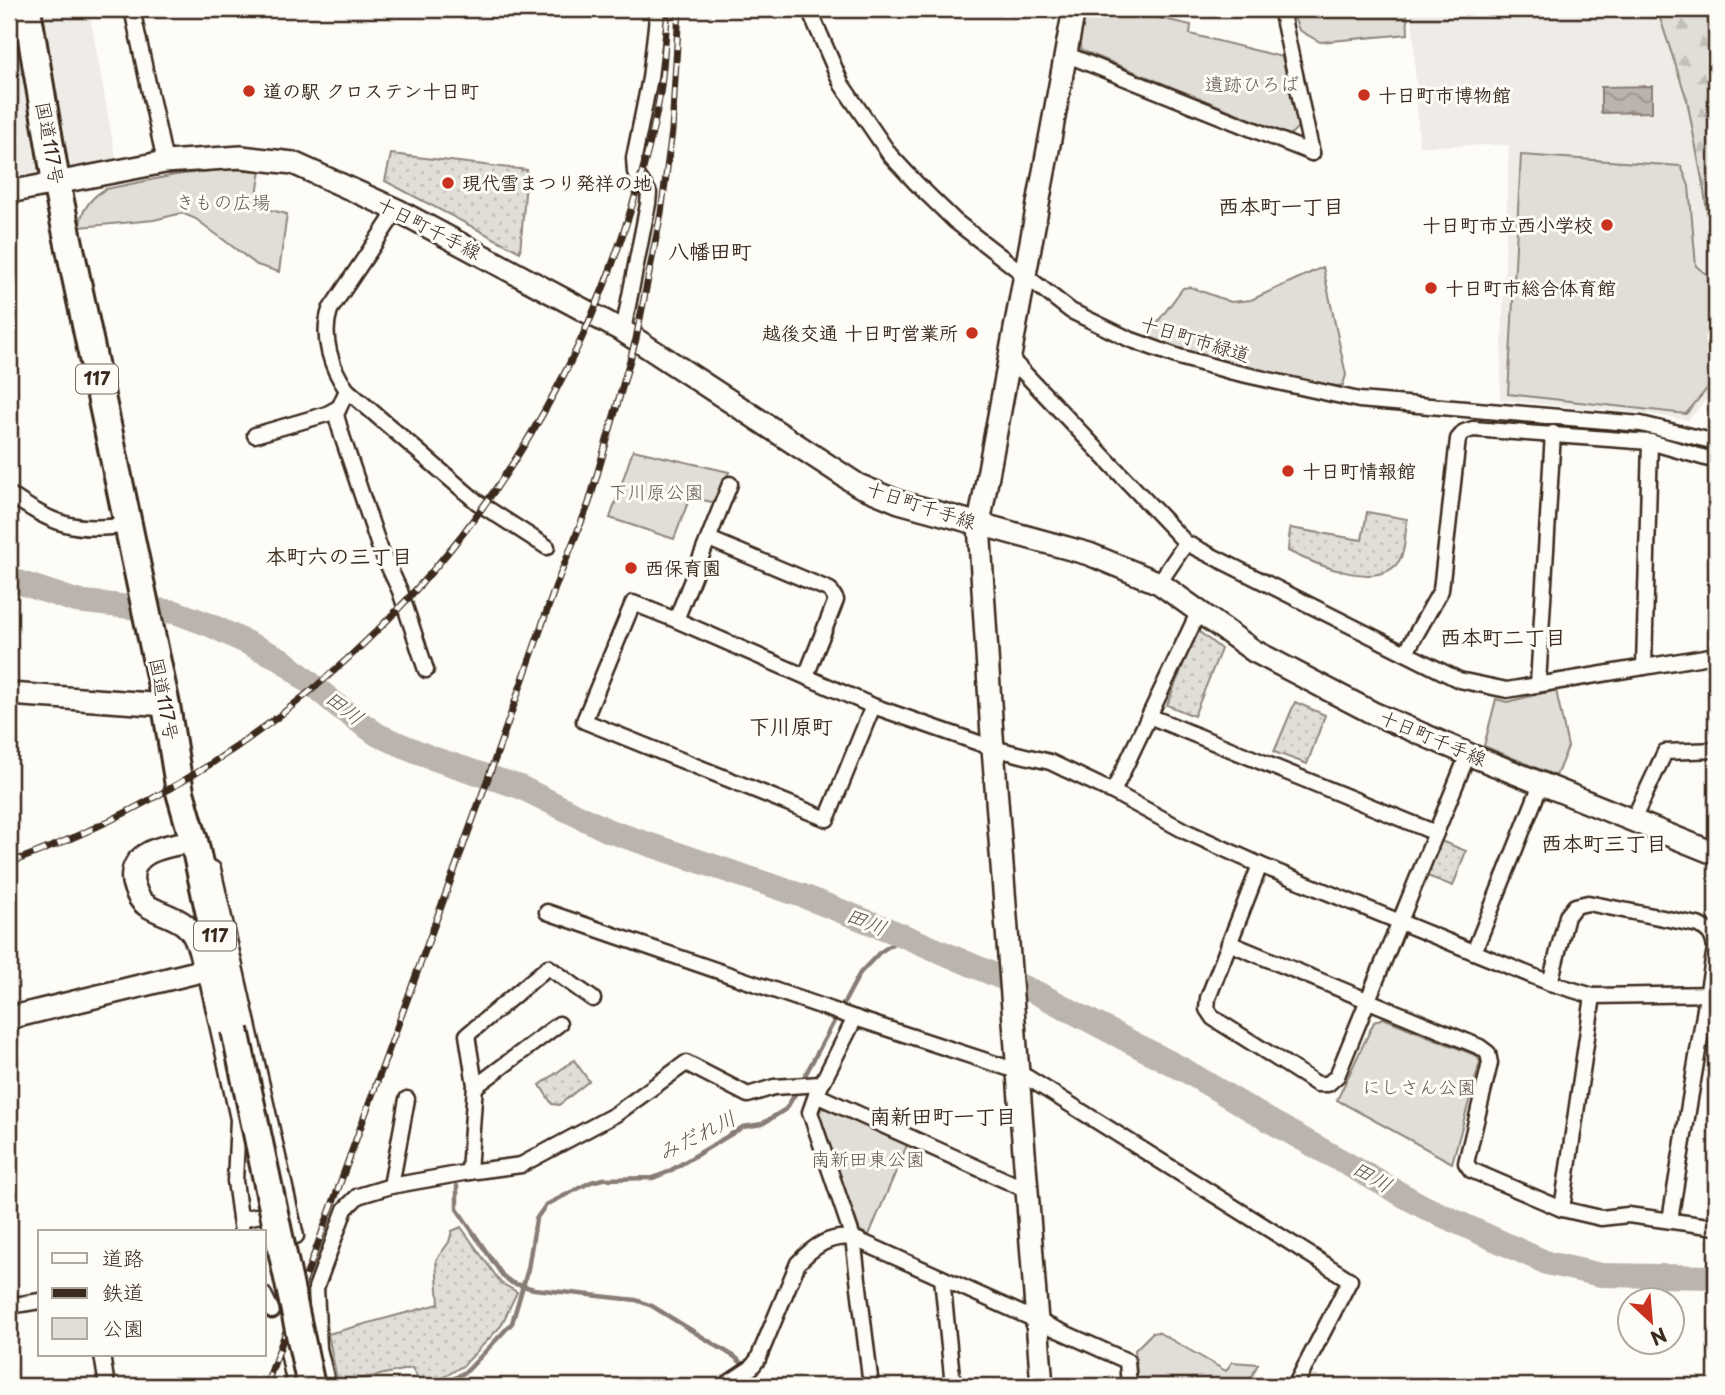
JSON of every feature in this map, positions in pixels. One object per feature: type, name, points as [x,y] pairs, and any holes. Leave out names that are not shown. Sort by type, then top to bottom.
[{"type":"highway","name":"国道117号","points":[[27,9],[56,182],[166,705],[180,792],[194,841],[311,1386]]},
{"type":"street","points":[[132,9],[165,162]]},
{"type":"street","points":[[623,331],[648,204],[649,192],[635,172],[634,158],[650,78],[658,9]]},
{"type":"street","name":"十日町市緑道","points":[[809,9],[842,85],[890,155],[955,221],[1025,276],[1071,311],[1129,339],[1179,357],[1246,375],[1359,400],[1641,424],[1716,443]]},
{"type":"street","points":[[1042,1386],[993,748],[979,524],[1074,9]]},
{"type":"street","points":[[1065,54],[1312,153],[1281,9]]},
{"type":"street","name":"十日町千手線","points":[[9,192],[165,162],[241,157],[293,163],[397,210],[623,331],[858,485],[899,502],[1089,554],[1159,583],[1254,651],[1375,714],[1716,854]]},
{"type":"street","points":[[397,210],[366,260],[343,288],[327,319],[325,329],[338,377],[347,390],[477,502],[547,547]]},
{"type":"street","points":[[1010,358],[1186,543],[1459,680],[1507,690],[1716,655]]},
{"type":"street","points":[[347,390],[336,415],[379,546],[400,591],[426,670]]},
{"type":"street","points":[[255,435],[327,414],[338,408]]},
{"type":"street","points":[[1406,652],[1441,590],[1458,439],[1464,432],[1473,429],[1553,433],[1650,442],[1716,461]]},
{"type":"street","points":[[1538,684],[1553,433]]},
{"type":"street","points":[[1644,667],[1650,442]]},
{"type":"street","points":[[676,620],[730,484]]},
{"type":"street","points":[[9,494],[45,518],[70,526],[103,529],[128,525]]},
{"type":"street","points":[[709,539],[834,594],[836,600],[806,676]]},
{"type":"street","points":[[1159,583],[1186,543]]},
{"type":"street","points":[[873,706],[827,818],[584,721],[633,603],[873,706],[993,748],[1050,762],[1185,831],[1260,865],[1550,983],[1593,996],[1711,994]]},
{"type":"street","points":[[1113,792],[1199,611]]},
{"type":"street","points":[[9,694],[166,705]]},
{"type":"street","points":[[1149,716],[1436,834]]},
{"type":"street","points":[[1633,820],[1665,752],[1716,750]]},
{"type":"street","points":[[1260,865],[1208,998],[1207,1009],[1213,1018],[1317,1084],[1328,1084],[1337,1076],[1468,754]]},
{"type":"street","points":[[1474,952],[1541,784]]},
{"type":"street","points":[[290,1210],[241,1226],[235,1181],[238,1119],[205,970],[195,937],[186,926],[144,904],[135,890],[132,877],[137,863],[145,854],[194,841],[203,846],[211,858],[296,1236]]},
{"type":"street","points":[[1550,983],[1567,916],[1575,906],[1588,902],[1698,925],[1714,937],[1711,994],[1670,1220]]},
{"type":"street","points":[[547,912],[855,1018],[1017,1070],[1350,1280],[1295,1386]]},
{"type":"street","points":[[1229,943],[1480,1046],[1488,1053],[1490,1063],[1466,1163],[1471,1170],[1562,1209],[1601,1218],[1628,1214],[1716,1227]]},
{"type":"street","points":[[470,1172],[475,1087],[467,1035],[548,967],[593,999]]},
{"type":"street","points":[[9,1018],[205,970]]},
{"type":"street","points":[[1562,1209],[1593,996]]},
{"type":"street","points":[[855,1018],[816,1088],[810,1112],[853,1238],[871,1386]]},
{"type":"street","points":[[475,1087],[559,1024]]},
{"type":"street","points":[[328,1386],[319,1348],[316,1287],[345,1209],[358,1196],[391,1186],[521,1165],[616,1114],[686,1063],[748,1095],[774,1087],[816,1088],[1027,1190]]},
{"type":"street","points":[[391,1186],[407,1099]]},
{"type":"street","points":[[724,1386],[751,1368],[758,1359],[798,1263],[823,1242],[840,1236],[853,1238],[1127,1361],[1129,1386]]},
{"type":"street","points":[[943,1278],[953,1386]]},
{"type":"street","points":[[266,1299],[272,1311]]},
{"type":"street","points":[[9,1306],[38,1301]]},
{"type":"street","points":[[287,1347],[295,1386]]},
{"type":"street","points":[[102,1356],[107,1386]]},
{"type":"shaded area","points":[[9,9],[89,9],[118,171],[9,192]]},
{"type":"shaded area","name":"十日町市立西小学校","points":[[1412,9],[1659,11],[1687,100],[1716,263],[1716,389],[1688,420],[1500,400],[1509,145],[1419,146]]},
{"type":"green space","name":"遺跡ひろば","points":[[1086,9],[1120,9],[1191,25],[1190,34],[1282,57],[1299,126],[1290,135],[1081,50],[1079,44]]},
{"type":"green space","points":[[1291,9],[1407,9],[1408,34],[1320,42],[1299,30]]},
{"type":"green space","points":[[1657,9],[1708,9],[1716,29],[1716,263],[1687,100]]},
{"type":"green space","points":[[391,154],[527,170],[520,252],[385,181]]},
{"type":"green space","points":[[1521,155],[1681,166],[1689,186],[1696,266],[1716,282],[1716,378],[1686,414],[1508,394]]},
{"type":"green space","name":"きもの広場","points":[[228,169],[261,171],[255,206],[287,214],[279,272],[257,265],[196,219],[182,213],[154,220],[80,227],[82,215],[88,205],[106,189],[175,175]]},
{"type":"green space","points":[[1323,267],[1346,375],[1343,385],[1264,372],[1145,339],[1183,288],[1190,287],[1231,302],[1251,300]]},
{"type":"green space","name":"下川原公園","points":[[633,450],[729,472],[716,503],[690,497],[674,539],[610,518]]},
{"type":"green space","points":[[1367,512],[1407,519],[1401,557],[1389,570],[1361,575],[1345,572],[1328,568],[1288,551],[1290,528],[1362,540]]},
{"type":"green space","points":[[1197,630],[1221,649],[1194,716],[1167,705]]},
{"type":"green space","points":[[1556,690],[1568,747],[1556,776],[1484,746],[1496,699],[1507,702]]},
{"type":"green space","points":[[1295,702],[1325,715],[1307,764],[1274,752]]},
{"type":"green space","points":[[1441,841],[1466,851],[1453,886],[1427,876]]},
{"type":"green space","name":"にしさん公園","points":[[1383,1018],[1477,1056],[1480,1062],[1452,1163],[1337,1100],[1374,1022]]},
{"type":"green space","points":[[574,1060],[589,1081],[559,1105],[552,1104],[540,1085]]},
{"type":"green space","name":"南新田東公園","points":[[824,1105],[908,1143],[869,1235],[860,1231],[818,1114]]},
{"type":"green space","points":[[461,1227],[501,1283],[517,1292],[501,1326],[464,1365],[434,1386],[423,1386],[412,1368],[338,1384],[328,1334],[439,1304],[436,1260],[449,1242],[452,1231]]},
{"type":"green space","points":[[1158,1332],[1226,1371],[1232,1362],[1258,1364],[1247,1386],[1138,1386],[1135,1350],[1152,1333]]},
{"type":"water","points":[[1652,86],[1652,112],[1601,113],[1601,87]]},
{"type":"waterway","name":"田川","points":[[9,579],[76,601],[175,612],[210,625],[281,659],[378,735],[432,758],[520,787],[609,831],[803,896],[1037,993],[1186,1071],[1424,1207],[1547,1263],[1601,1275],[1716,1277]]},
{"type":"waterway","name":"みだれ川","points":[[802,1081],[860,973],[879,953],[904,936]]},
{"type":"waterway","name":"みだれ川","points":[[443,1386],[468,1370],[512,1323],[528,1269],[536,1219],[546,1205],[591,1182],[603,1179],[653,1178],[668,1172],[743,1127],[762,1124],[786,1109],[798,1089]]},
{"type":"waterway","points":[[457,1186],[457,1209],[503,1276],[512,1283],[534,1289],[636,1300],[652,1306],[735,1357],[746,1367]]},
{"type":"waterway","points":[[752,1372],[769,1386]]},
{"type":"railway","points":[[9,863],[111,820],[206,767],[295,703],[376,631],[450,550],[514,462],[568,367],[612,265],[640,181],[656,116],[668,9]]},
{"type":"railway","points":[[266,1386],[556,585],[589,503],[636,339],[661,213],[672,131],[679,9]]},
{"type":"place","name":"道の駅 クロステン十日町","points":[[249,91]]},
{"type":"place","name":"十日町市博物館","points":[[1364,95]]},
{"type":"place","name":"現代雪まつり発祥の地","points":[[448,183]]},
{"type":"place","name":"十日町市立西小学校","points":[[1607,225]]},
{"type":"place","name":"十日町市総合体育館","points":[[1431,288]]},
{"type":"place","name":"越後交通 十日町営業所","points":[[972,333]]},
{"type":"place","name":"十日町情報館","points":[[1288,471]]},
{"type":"place","name":"西保育園","points":[[631,568]]},
{"type":"district","name":"西本町一丁目","points":[[1281,207]]},
{"type":"district","name":"八幡田町","points":[[710,252]]},
{"type":"district","name":"本町六の三丁目","points":[[339,557]]},
{"type":"district","name":"西本町二丁目","points":[[1503,638]]},
{"type":"district","name":"下川原町","points":[[791,727]]},
{"type":"district","name":"西本町三丁目","points":[[1604,844]]},
{"type":"district","name":"南新田町一丁目","points":[[943,1117]]}]
